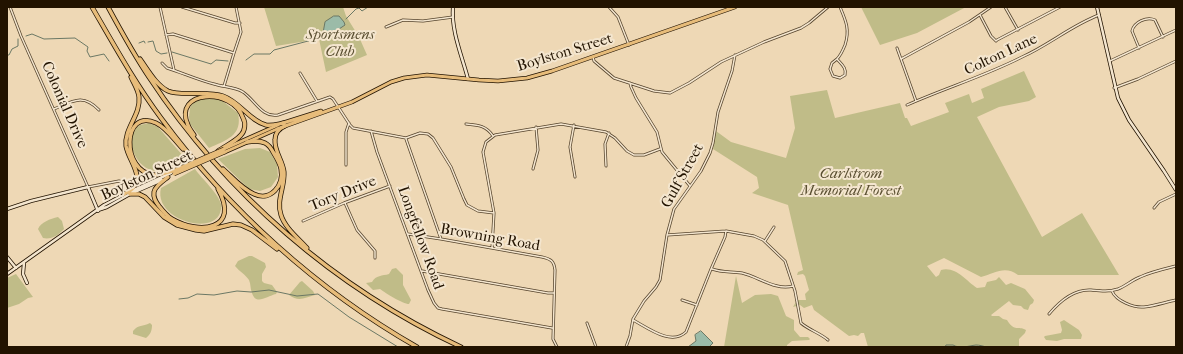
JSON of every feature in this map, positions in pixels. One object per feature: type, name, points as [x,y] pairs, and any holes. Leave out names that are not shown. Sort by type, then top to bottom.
[{"type":"highway","points":[[92,7],[129,70],[161,118],[194,160]]},
{"type":"highway","points":[[108,7],[128,43],[161,94],[213,161],[264,213],[318,259],[357,288],[420,326],[461,347]]},
{"type":"highway","points":[[128,43],[158,83],[170,92],[178,94],[217,94],[234,101],[263,124],[284,124]]},
{"type":"highway","points":[[124,194],[134,188],[137,180],[126,146],[128,130],[138,109],[139,100],[137,89],[129,70]]},
{"type":"highway","points":[[206,152],[188,125],[186,115],[187,109],[191,102],[202,96],[213,96],[224,99],[235,105],[242,115],[245,123],[243,133],[236,140],[224,149],[215,152]]},
{"type":"highway","points":[[174,173],[154,175],[146,172],[137,165],[132,154],[130,139],[132,131],[138,124],[146,121],[157,124],[165,130],[260,230],[299,265]]},
{"type":"highway","points":[[284,124],[277,132],[274,142],[284,170],[279,202],[280,213],[287,227],[318,259]]},
{"type":"highway","points":[[213,161],[252,194],[262,196],[272,194],[278,187],[281,179],[281,169],[278,160],[266,143],[259,141],[247,142]]},
{"type":"highway","points":[[168,177],[155,188],[153,194],[155,199],[171,218],[180,223],[195,227],[215,225],[224,216],[226,210],[225,204],[216,185]]},
{"type":"highway","points":[[130,194],[139,194],[143,196],[170,222],[184,228],[204,231],[233,224],[245,226],[358,310],[417,347]]},
{"type":"main road","points":[[453,7],[453,17],[468,79]]},
{"type":"main road","name":"Boylston Street","points":[[98,211],[104,205],[124,194],[174,173],[224,149],[284,124],[339,107],[391,82],[407,77],[429,75],[496,81],[527,78],[548,73],[735,7]]},
{"type":"main road","points":[[1097,7],[1110,61],[1114,88],[1124,110],[1176,190]]},
{"type":"main road","name":"Boylston Street","points":[[224,149],[247,142],[284,124]]},
{"type":"main road","name":"Boylston Street","points":[[98,211],[215,152]]},
{"type":"main road","name":"Boylston Street","points":[[7,209],[31,201],[88,187]]},
{"type":"main road","name":"Colonial Drive","points":[[88,187],[98,211]]},
{"type":"main road","points":[[7,274],[98,211]]},
{"type":"main road","points":[[7,257],[16,268]]},
{"type":"main road","points":[[25,262],[23,271],[27,283]]},
{"type":"street","name":"Colonial Drive","points":[[10,7],[88,187]]},
{"type":"street","points":[[160,7],[174,70]]},
{"type":"street","points":[[182,7],[235,24],[240,23]]},
{"type":"street","points":[[224,86],[241,35],[236,7]]},
{"type":"street","points":[[609,7],[618,17],[628,45]]},
{"type":"street","points":[[593,57],[594,61],[610,76],[654,91],[670,93],[735,55],[801,28],[828,7]]},
{"type":"street","points":[[837,59],[846,70],[845,75],[840,78],[833,76],[830,69],[832,63],[837,59],[843,50],[848,32],[846,19],[840,7]]},
{"type":"street","points":[[901,59],[980,15],[991,7]]},
{"type":"street","points":[[1005,7],[1018,30]]},
{"type":"street","points":[[980,15],[991,36],[996,40],[1000,40],[1060,7]]},
{"type":"street","name":"Colton Lane","points":[[907,105],[1002,67],[1043,46],[1085,20],[1100,15]]},
{"type":"street","points":[[386,27],[403,20],[423,21],[453,17]]},
{"type":"street","points":[[1139,48],[1132,31],[1133,27],[1140,22],[1148,18],[1155,20],[1163,36]]},
{"type":"street","points":[[1110,61],[1176,30]]},
{"type":"street","points":[[166,35],[175,35],[234,53]]},
{"type":"street","points":[[897,48],[916,101]]},
{"type":"street","name":"Gulf Street","points":[[626,347],[633,320],[644,301],[658,284],[662,274],[667,235],[675,207],[701,171],[711,149],[718,112],[735,61],[735,55]]},
{"type":"street","points":[[1114,88],[1141,78],[1176,61]]},
{"type":"street","points":[[162,63],[166,68],[242,92],[266,113],[271,115],[278,115],[330,97],[353,127],[406,138],[422,132],[430,135],[451,167],[467,205],[478,212],[494,213]]},
{"type":"street","points":[[300,73],[317,101]]},
{"type":"street","points":[[630,83],[633,92],[657,132],[660,149],[664,156],[690,186]]},
{"type":"street","points":[[54,109],[75,100],[81,100],[88,101],[99,110]]},
{"type":"street","points":[[346,164],[346,132],[349,123]]},
{"type":"street","points":[[466,124],[485,127],[493,136]]},
{"type":"street","points":[[492,248],[494,213],[483,153],[486,142],[493,136],[536,127],[560,124],[574,125],[609,133],[627,151],[634,155],[644,155],[660,149]]},
{"type":"street","points":[[574,125],[570,147],[575,177]]},
{"type":"street","points":[[533,169],[538,150],[536,127]]},
{"type":"street","name":"Longfellow Road","points":[[371,131],[377,152],[421,270],[433,300],[439,308],[552,328]]},
{"type":"street","points":[[606,166],[605,144],[609,133]]},
{"type":"street","points":[[406,138],[441,239]]},
{"type":"street","name":"Boylston Street","points":[[88,187],[119,181],[123,182]]},
{"type":"street","name":"Tory Drive","points":[[303,221],[344,203],[390,186]]},
{"type":"street","points":[[1154,208],[1159,202],[1176,194]]},
{"type":"street","points":[[344,203],[356,229],[375,251],[375,258]]},
{"type":"street","points":[[765,241],[774,227]]},
{"type":"street","points":[[667,235],[726,231],[754,236],[765,241],[784,259],[793,286],[801,323],[824,336],[828,340]]},
{"type":"street","points":[[633,320],[666,336],[677,337],[686,332],[725,238],[726,231]]},
{"type":"street","name":"Browning Road","points":[[408,234],[542,257],[551,260],[554,264],[555,270],[552,328],[553,342],[557,347]]},
{"type":"street","points":[[1049,314],[1060,301],[1071,295],[1089,290],[1101,292],[1112,290],[1127,285],[1143,276],[1176,266]]},
{"type":"street","points":[[711,269],[724,273],[742,273],[781,287],[793,286]]},
{"type":"street","points":[[421,270],[554,293]]},
{"type":"street","points":[[1112,290],[1113,295],[1120,301],[1143,307],[1176,300]]},
{"type":"street","points":[[682,300],[697,305]]},
{"type":"street","points":[[587,323],[596,347]]},
{"type":"green space","name":"Sportsmens Club","points":[[264,7],[343,7],[346,16],[359,37],[367,55],[326,72],[319,39],[276,46]]},
{"type":"green space","points":[[861,7],[966,7],[917,33],[880,45]]},
{"type":"green space","name":"Carlstrom Memorial Forest","points":[[1024,71],[1036,97],[1029,101],[999,107],[977,117],[1042,237],[1082,213],[1119,275],[1018,275],[1004,270],[981,277],[944,258],[927,266],[936,277],[939,275],[941,270],[951,270],[956,272],[977,288],[985,287],[987,282],[996,280],[999,277],[1006,285],[1011,283],[1025,289],[1034,300],[1028,310],[1021,306],[1013,305],[1009,301],[991,315],[999,316],[1007,320],[1014,328],[1026,330],[1019,339],[1019,347],[868,347],[864,333],[861,333],[858,336],[849,336],[814,310],[812,305],[804,308],[800,305],[793,307],[797,300],[806,300],[805,294],[809,290],[805,276],[803,274],[797,275],[798,272],[803,270],[788,205],[752,193],[759,188],[757,177],[713,149],[716,131],[731,142],[786,158],[795,128],[790,96],[827,90],[835,118],[900,103],[905,118],[907,118],[911,126],[949,112],[945,103],[969,94],[972,103],[984,98],[981,89]]},
{"type":"green space","points":[[202,98],[220,99],[238,113],[239,121],[236,132],[227,139],[209,148],[190,124],[189,117],[190,108],[193,102]]},
{"type":"green space","points":[[149,123],[158,127],[184,157],[170,168],[158,171],[147,168],[139,161],[133,152],[131,141],[133,132],[140,125]]},
{"type":"green space","points":[[260,148],[270,152],[277,164],[278,177],[271,187],[260,191],[249,189],[218,159],[245,149]]},
{"type":"green space","points":[[195,169],[217,195],[221,205],[220,213],[215,220],[206,223],[184,221],[174,216],[166,208],[161,199],[161,188]]},
{"type":"green space","points":[[58,217],[62,221],[64,229],[55,236],[43,238],[38,229],[41,224]]},
{"type":"green space","points":[[252,256],[265,263],[266,267],[262,274],[262,281],[272,285],[277,292],[276,294],[259,300],[254,297],[249,280],[235,266],[238,261]]},
{"type":"green space","points":[[396,268],[403,275],[403,285],[411,300],[409,304],[390,296],[380,289],[373,290],[366,283],[372,282],[377,277],[389,274],[392,269]]},
{"type":"green space","points":[[16,274],[33,297],[7,308],[7,278]]},
{"type":"green space","points":[[736,276],[742,303],[755,295],[771,294],[778,296],[786,316],[794,320],[794,330],[800,337],[808,337],[810,339],[792,341],[787,345],[787,347],[724,347]]},
{"type":"green space","points":[[302,281],[313,291],[315,295],[299,299],[289,295],[300,282]]},
{"type":"green space","points":[[1064,320],[1079,330],[1082,335],[1081,339],[1064,339],[1057,341],[1046,340],[1044,337],[1045,336],[1061,333],[1062,330],[1060,322]]},
{"type":"green space","points":[[150,323],[152,325],[151,330],[146,338],[133,334],[133,331],[137,327]]},
{"type":"shaded area","points":[[334,16],[339,16],[345,25],[327,37],[323,33],[325,22]]},
{"type":"shaded area","points":[[701,331],[713,343],[709,347],[688,347],[696,341],[695,335]]},
{"type":"waterway","points":[[346,19],[356,9],[359,8],[362,11],[368,7]]},
{"type":"waterway","points":[[26,36],[32,34],[44,39],[75,38],[88,47],[87,51],[90,57],[104,54],[109,61]]},
{"type":"waterway","points":[[246,60],[254,54],[270,54],[274,50],[312,40],[317,36],[326,36]]},
{"type":"waterway","points":[[7,55],[9,55],[12,49],[18,46],[18,39]]},
{"type":"waterway","points":[[139,43],[144,41],[145,43]]},
{"type":"waterway","points":[[148,42],[153,41],[156,51],[161,54],[167,53]]},
{"type":"waterway","points":[[172,52],[211,64],[216,60],[228,61]]},
{"type":"waterway","points":[[179,299],[188,298],[197,294],[214,295],[237,291],[251,292],[269,290],[297,296],[318,294],[349,317],[398,347]]},
{"type":"waterway","points":[[945,347],[946,345],[961,347],[977,345],[986,347]]}]
